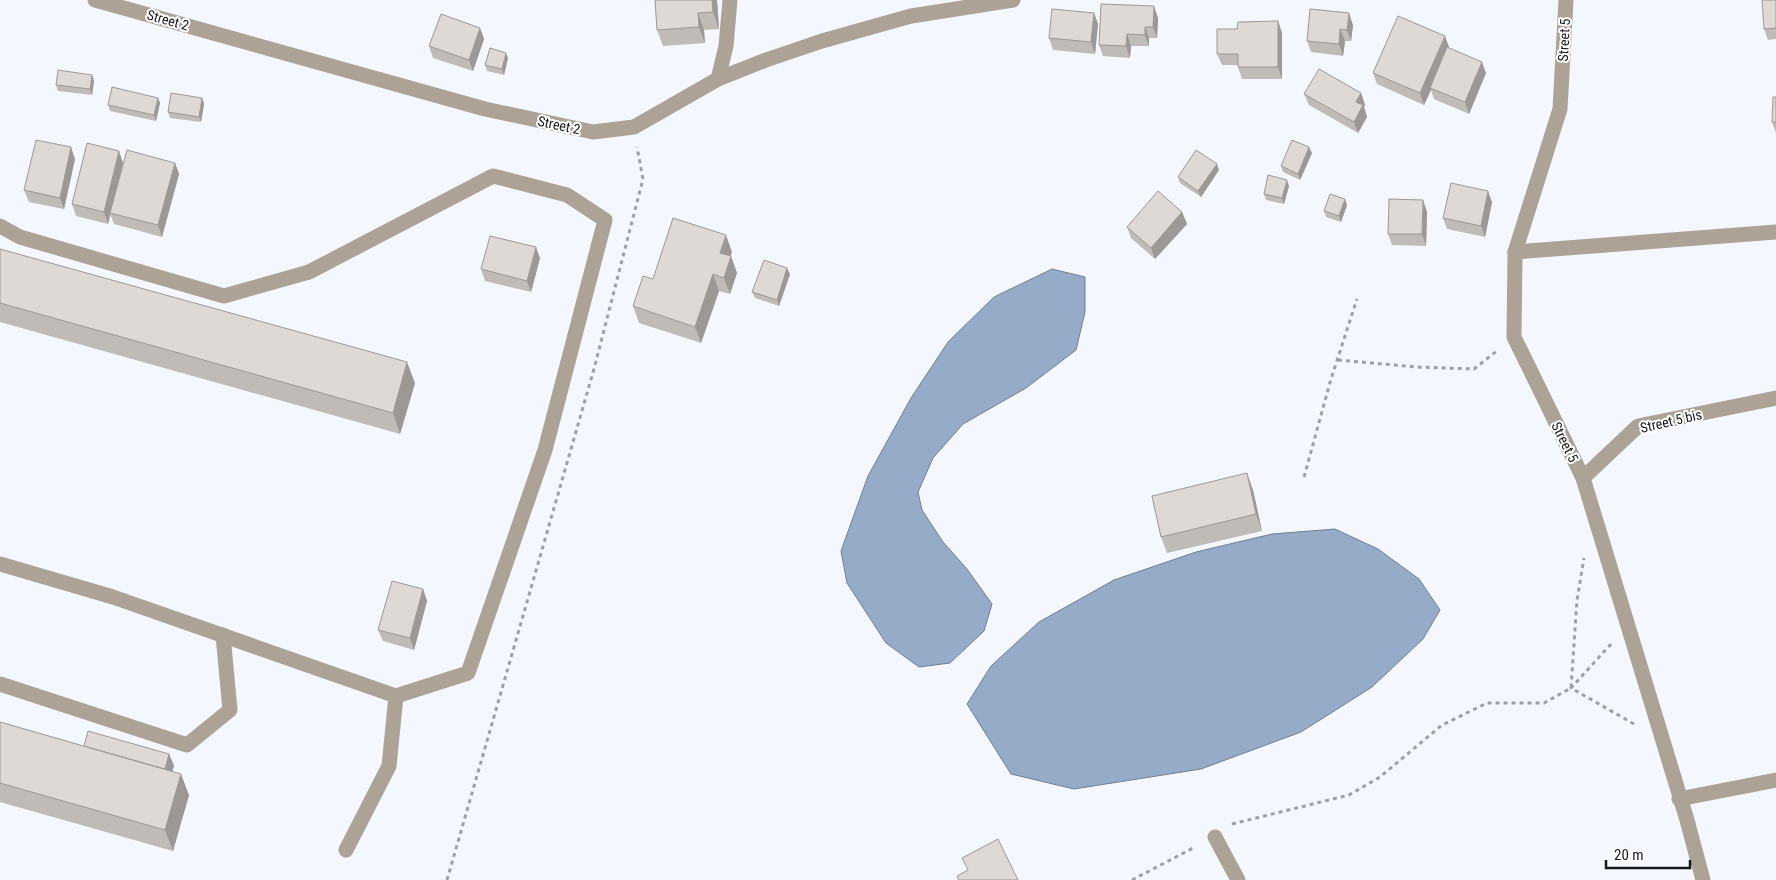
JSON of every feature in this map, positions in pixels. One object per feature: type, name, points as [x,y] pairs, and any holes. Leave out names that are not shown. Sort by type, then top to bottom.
[{"type":"street","name":"Street 2","points":[[95,0],[485,109],[594,132],[634,126],[718,79],[822,41],[911,16],[1014,0]]},
{"type":"street","points":[[718,79],[726,46],[730,0]]},
{"type":"street","name":"Street 5","points":[[1566,0],[1560,109],[1515,252],[1514,337],[1583,478],[1703,880]]},
{"type":"street","points":[[0,226],[20,237],[224,296],[309,272],[493,176],[567,195],[605,220],[545,450],[468,673],[396,696],[113,597],[0,564]]},
{"type":"street","points":[[1515,252],[1776,232]]},
{"type":"street","name":"Street 5 bis","points":[[1583,478],[1638,426],[1776,398]]},
{"type":"street","points":[[0,684],[187,745],[230,710],[223,635]]},
{"type":"street","points":[[346,850],[389,766],[396,696]]},
{"type":"street","points":[[1679,799],[1776,780]]},
{"type":"street","points":[[1215,837],[1238,880]]},
{"type":"path","points":[[447,880],[594,369],[643,179],[634,126]]},
{"type":"path","points":[[1304,477],[1357,299]]},
{"type":"path","points":[[1338,360],[1417,367],[1474,369],[1514,337]]},
{"type":"path","points":[[1572,688],[1577,600],[1585,551],[1597,525]]},
{"type":"path","points":[[1132,880],[1215,837],[1233,824],[1349,795],[1380,777],[1442,725],[1487,703],[1544,703],[1572,688],[1611,643],[1624,617]]},
{"type":"path","points":[[1572,688],[1628,720],[1663,744]]},
{"type":"water","points":[[1052,269],[1085,277],[1085,312],[1076,350],[1026,388],[963,424],[933,458],[918,492],[922,510],[943,542],[967,569],[992,604],[984,631],[950,663],[919,667],[886,643],[847,583],[841,551],[868,476],[911,398],[948,342],[994,297]]},
{"type":"water","points":[[1335,529],[1378,549],[1419,579],[1440,610],[1423,639],[1372,687],[1301,732],[1201,769],[1074,789],[1011,774],[967,704],[991,666],[1039,622],[1114,580],[1196,552],[1272,534]]},
{"type":"building","points":[[655,0],[712,0],[713,12],[698,13],[699,27],[657,30]]},
{"type":"building","points":[[1762,0],[1776,0],[1776,28],[1764,29]]},
{"type":"building","points":[[1101,4],[1154,6],[1153,27],[1145,27],[1145,35],[1127,34],[1126,46],[1099,45]]},
{"type":"building","points":[[1052,9],[1094,13],[1091,42],[1049,38]]},
{"type":"building","points":[[1310,9],[1349,13],[1347,30],[1340,29],[1339,44],[1307,41]]},
{"type":"building","points":[[441,14],[480,28],[469,60],[429,46]]},
{"type":"building","points":[[1398,16],[1445,36],[1420,93],[1373,73]]},
{"type":"building","points":[[1278,21],[1278,67],[1238,67],[1238,54],[1217,54],[1217,29],[1237,29],[1238,22]]},
{"type":"building","points":[[1447,47],[1482,62],[1465,102],[1430,88]]},
{"type":"building","points":[[490,48],[506,53],[502,69],[485,65]]},
{"type":"building","points":[[1319,69],[1361,93],[1356,102],[1363,105],[1354,122],[1304,94]]},
{"type":"building","points":[[58,70],[92,75],[90,89],[56,85]]},
{"type":"building","points":[[112,87],[158,98],[154,115],[108,105]]},
{"type":"building","points":[[171,93],[202,98],[199,117],[168,112]]},
{"type":"building","points":[[1773,97],[1776,97],[1776,123],[1772,122]]},
{"type":"building","points":[[36,140],[71,147],[60,198],[24,190]]},
{"type":"building","points":[[1292,140],[1309,147],[1298,174],[1281,166]]},
{"type":"building","points":[[87,143],[119,151],[104,212],[72,204]]},
{"type":"building","points":[[127,150],[175,163],[158,225],[110,213]]},
{"type":"building","points":[[1196,150],[1217,164],[1198,191],[1178,177]]},
{"type":"building","points":[[1268,175],[1287,180],[1282,198],[1264,194]]},
{"type":"building","points":[[1451,183],[1488,191],[1481,226],[1443,218]]},
{"type":"building","points":[[1158,191],[1182,212],[1151,248],[1127,227]]},
{"type":"building","points":[[1330,194],[1345,199],[1339,216],[1324,211]]},
{"type":"building","points":[[1389,199],[1423,200],[1422,234],[1388,234]]},
{"type":"building","points":[[673,218],[726,235],[720,253],[731,256],[724,278],[713,274],[695,327],[633,306],[643,276],[653,279]]},
{"type":"building","points":[[490,236],[536,247],[527,281],[481,269]]},
{"type":"building","points":[[0,249],[407,362],[393,413],[0,303]]},
{"type":"building","points":[[764,260],[787,268],[777,300],[752,292]]},
{"type":"building","points":[[1247,473],[1256,514],[1161,537],[1152,496]]},
{"type":"building","points":[[392,581],[423,589],[410,638],[378,630]]},
{"type":"building","points":[[0,722],[181,774],[165,830],[0,783]]},
{"type":"building","points":[[88,731],[169,754],[165,769],[84,746]]},
{"type":"building","points":[[998,839],[1018,880],[959,880],[957,876],[968,870],[962,858]]}]
